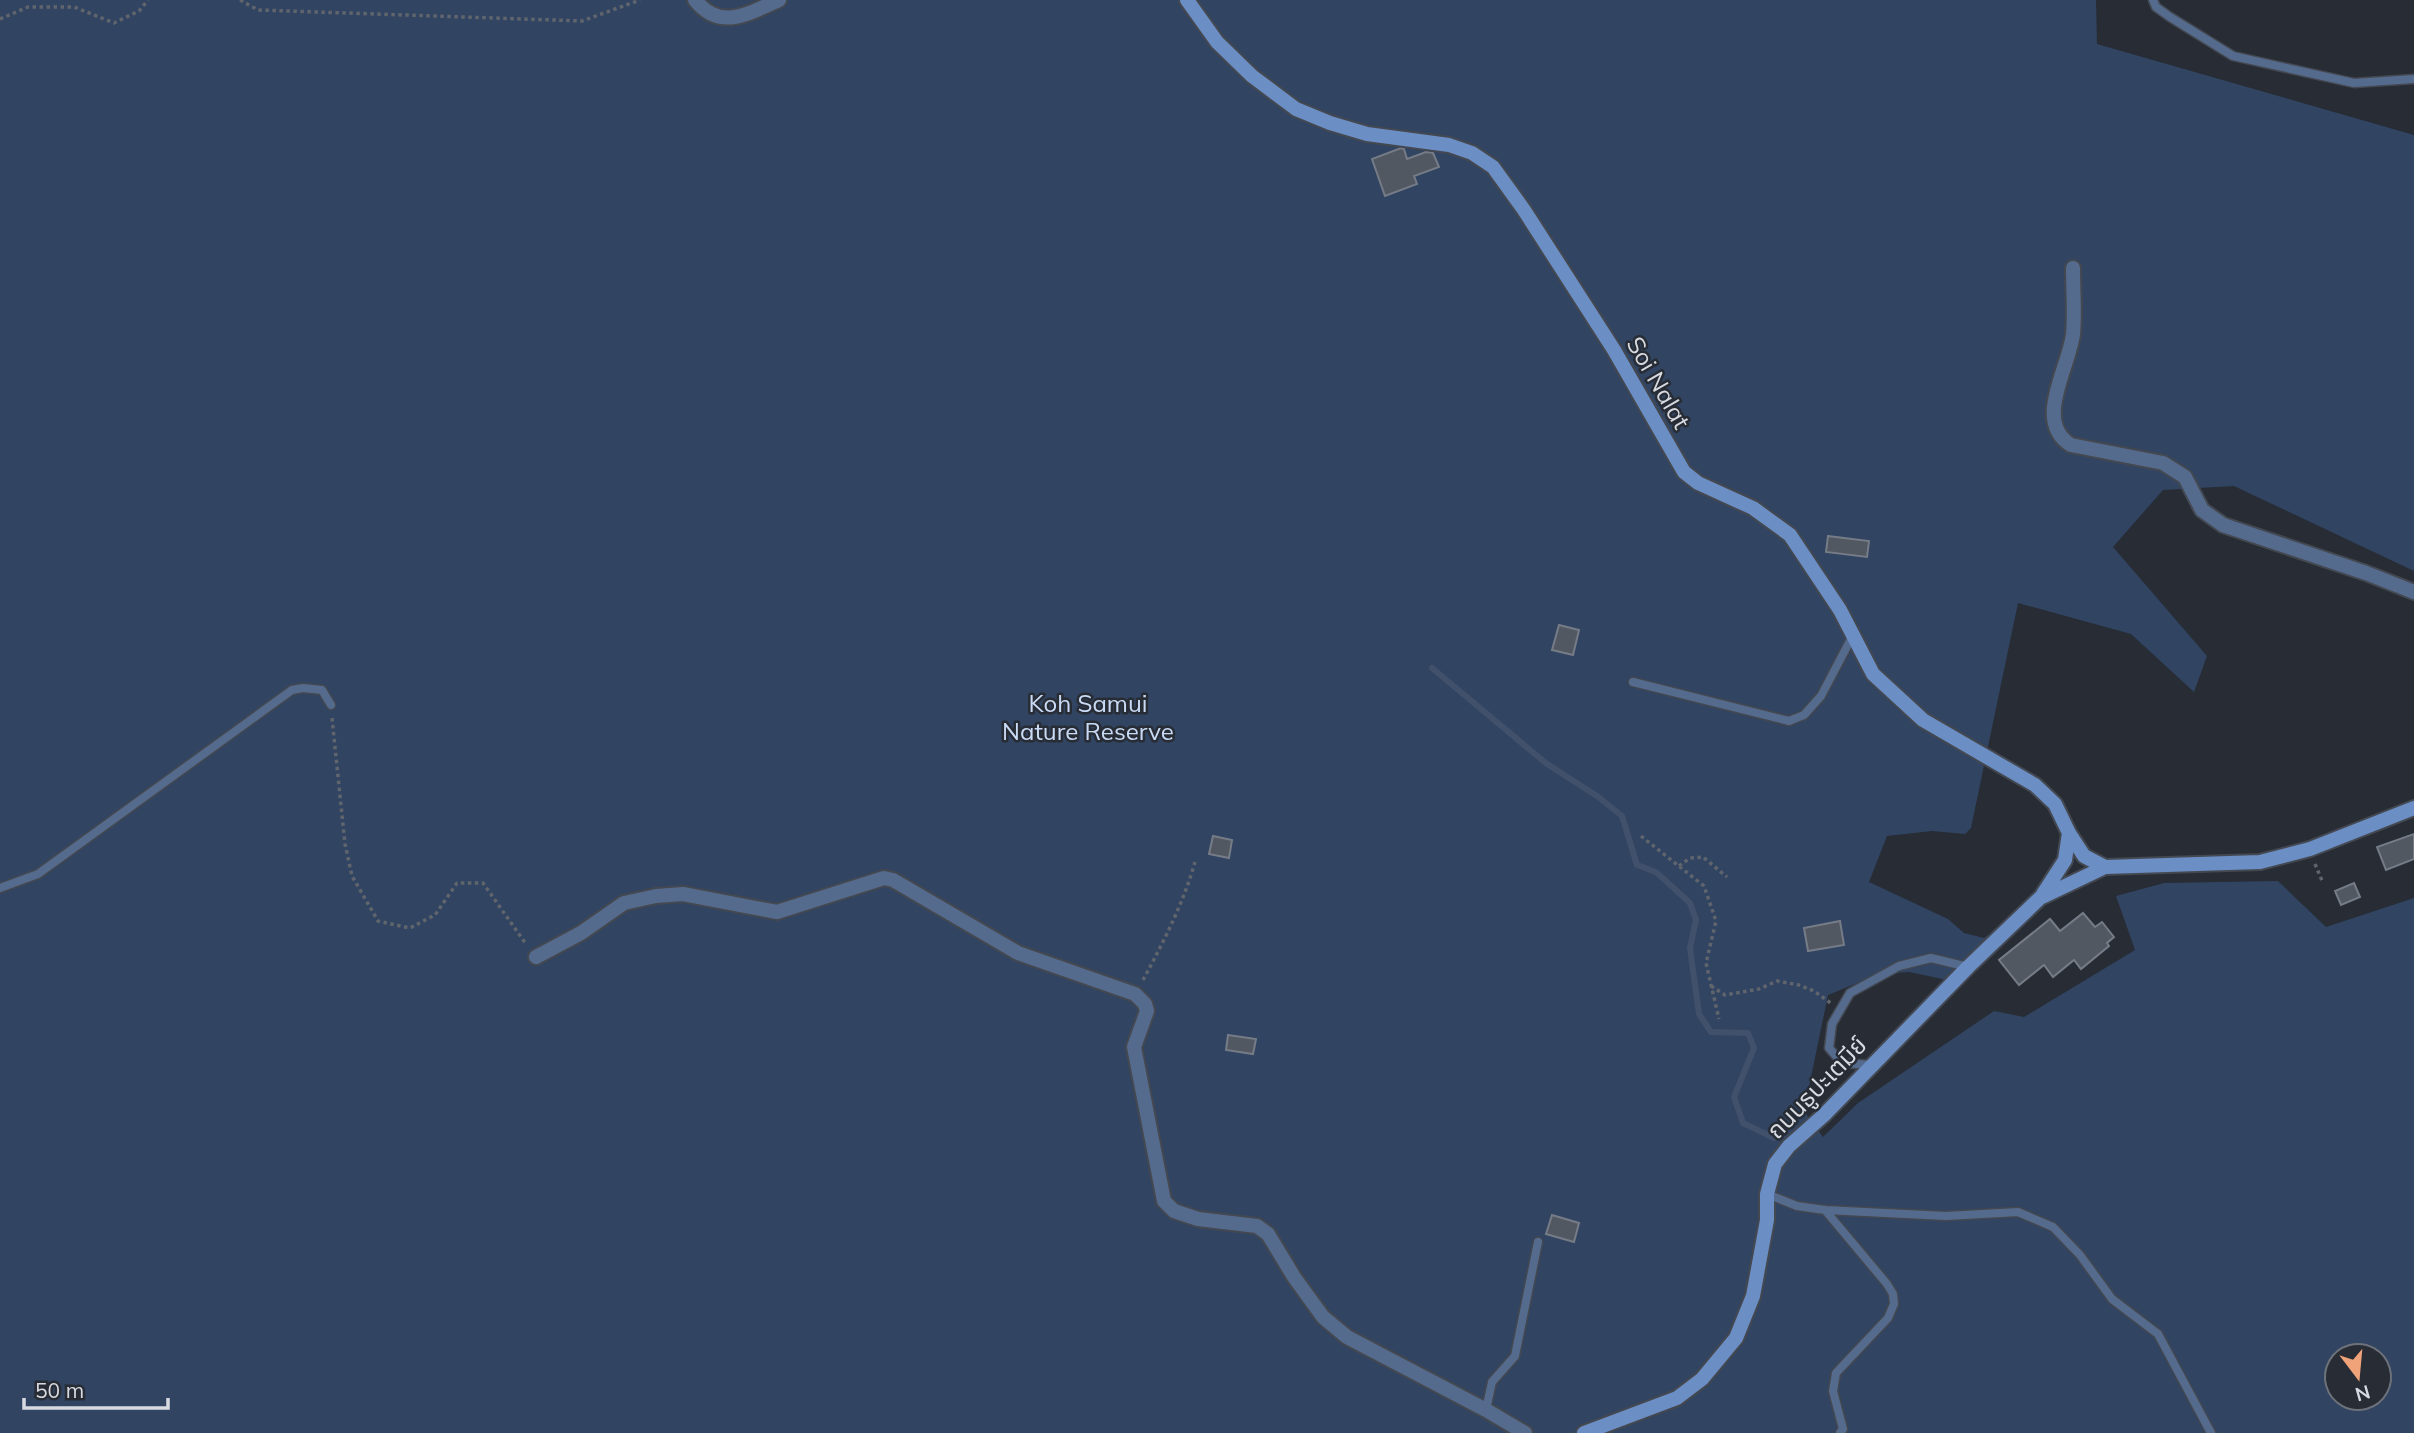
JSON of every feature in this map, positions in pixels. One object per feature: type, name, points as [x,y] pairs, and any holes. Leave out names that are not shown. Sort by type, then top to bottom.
[{"type":"street","points":[[695,0],[717,17],[739,18],[779,0]]},
{"type":"street","name":"Soi Nalat","points":[[1187,0],[1217,42],[1252,76],[1296,109],[1330,124],[1367,134],[1449,145],[1472,153],[1493,167],[1524,210],[1614,350],[1684,472],[1698,483],[1753,509],[1790,535],[1840,610],[1873,674],[1923,720],[2035,785],[2055,804],[2069,832]]},
{"type":"street","points":[[2073,268],[2073,335],[2053,410],[2054,425],[2061,439],[2071,445],[2163,463],[2185,477],[2202,510],[2223,525],[2414,592]]},
{"type":"street","name":"ถนนธูปะเตมีย์","points":[[1584,1433],[1677,1398],[1702,1379],[1736,1338],[1753,1296],[1767,1220],[1767,1194],[1775,1164],[1789,1146],[1824,1115],[1968,967],[2040,898],[2105,867],[2260,862],[2310,849],[2414,808]]},
{"type":"street","points":[[2069,832],[2084,856],[2105,867]]},
{"type":"street","points":[[2040,898],[2066,860],[2069,832]]},
{"type":"street","points":[[536,957],[581,933],[624,903],[683,894],[777,912],[884,878],[893,880],[1018,953],[1135,994],[1145,1004],[1147,1011],[1134,1047],[1164,1201],[1174,1211],[1198,1219],[1257,1226],[1268,1234],[1294,1278],[1323,1317],[1347,1337],[1525,1433]]},
{"type":"lane","points":[[2153,0],[2156,7],[2170,17],[2233,56],[2354,83],[2414,79]]},
{"type":"lane","points":[[1633,682],[1789,721],[1804,715],[1821,696],[1852,637]]},
{"type":"lane","points":[[0,888],[38,874],[292,690],[322,690],[331,705]]},
{"type":"lane","points":[[1871,1065],[1842,1062],[1829,1048],[1832,1024],[1850,993],[1899,965],[1931,958],[1968,967]]},
{"type":"lane","points":[[1767,1194],[1797,1206],[1825,1210],[1946,1216],[2018,1212],[2053,1227],[2080,1255],[2112,1298],[2158,1334],[2211,1433]]},
{"type":"lane","points":[[1825,1210],[1887,1284],[1893,1294],[1894,1304],[1888,1318],[1836,1373],[1833,1391],[1843,1429],[1840,1433]]},
{"type":"lane","points":[[1486,1410],[1492,1382],[1515,1356],[1538,1242]]},
{"type":"path","points":[[0,19],[27,7],[74,7],[114,23],[139,11],[148,0]]},
{"type":"path","points":[[240,0],[258,10],[285,12],[582,21],[640,0]]},
{"type":"path","points":[[331,705],[345,844],[352,876],[378,922],[410,928],[435,915],[457,883],[482,883],[536,957]]},
{"type":"path","points":[[1641,836],[1704,886],[1716,920],[1706,963],[1719,1019]]},
{"type":"path","points":[[1679,866],[1690,858],[1703,857],[1727,877]]},
{"type":"path","points":[[1135,994],[1169,931],[1195,862]]},
{"type":"path","points":[[1711,986],[1725,995],[1759,989],[1777,981],[1814,991],[1839,1009]]},
{"type":"green space","name":"Koh Samui Nature Reserve","points":[[0,0],[2096,0],[2097,44],[2414,135],[2414,571],[2234,486],[2163,490],[2113,547],[2207,656],[2194,692],[2131,634],[2018,603],[1971,828],[1965,834],[1932,831],[1887,836],[1869,882],[1948,919],[1964,933],[1984,938],[2015,916],[1952,981],[1909,972],[1879,974],[1828,995],[1804,1111],[1823,1137],[1858,1103],[1994,1011],[2024,1017],[2135,950],[2116,896],[2164,883],[2278,881],[2326,927],[2414,898],[2414,1433],[0,1433]]},
{"type":"building","points":[[1404,149],[1407,159],[1426,152],[1433,153],[1439,167],[1414,176],[1417,184],[1385,196],[1372,159]]},
{"type":"building","points":[[1828,536],[1869,541],[1867,557],[1826,552]]},
{"type":"building","points":[[1559,625],[1579,630],[1573,655],[1552,650]]},
{"type":"building","points":[[2414,834],[2414,859],[2386,870],[2377,847]]},
{"type":"building","points":[[1213,836],[1232,840],[1229,858],[1209,854]]},
{"type":"building","points":[[2354,883],[2360,897],[2341,905],[2335,891]]},
{"type":"building","points":[[2083,913],[2095,927],[2102,922],[2114,937],[2107,943],[2109,946],[2081,969],[2074,960],[2053,977],[2044,965],[2019,985],[1999,960],[2050,919],[2060,931]]},
{"type":"building","points":[[1840,921],[1844,945],[1808,951],[1804,928]]},
{"type":"building","points":[[1228,1035],[1256,1039],[1253,1054],[1226,1050]]},
{"type":"building","points":[[1552,1215],[1579,1223],[1574,1242],[1546,1234]]},
{"type":"waterway","points":[[1432,668],[1547,764],[1597,796],[1622,816],[1637,865],[1656,872],[1690,903],[1696,920],[1690,948],[1699,1014],[1711,1032],[1748,1033],[1754,1048],[1734,1097],[1743,1123],[1774,1138]]}]
